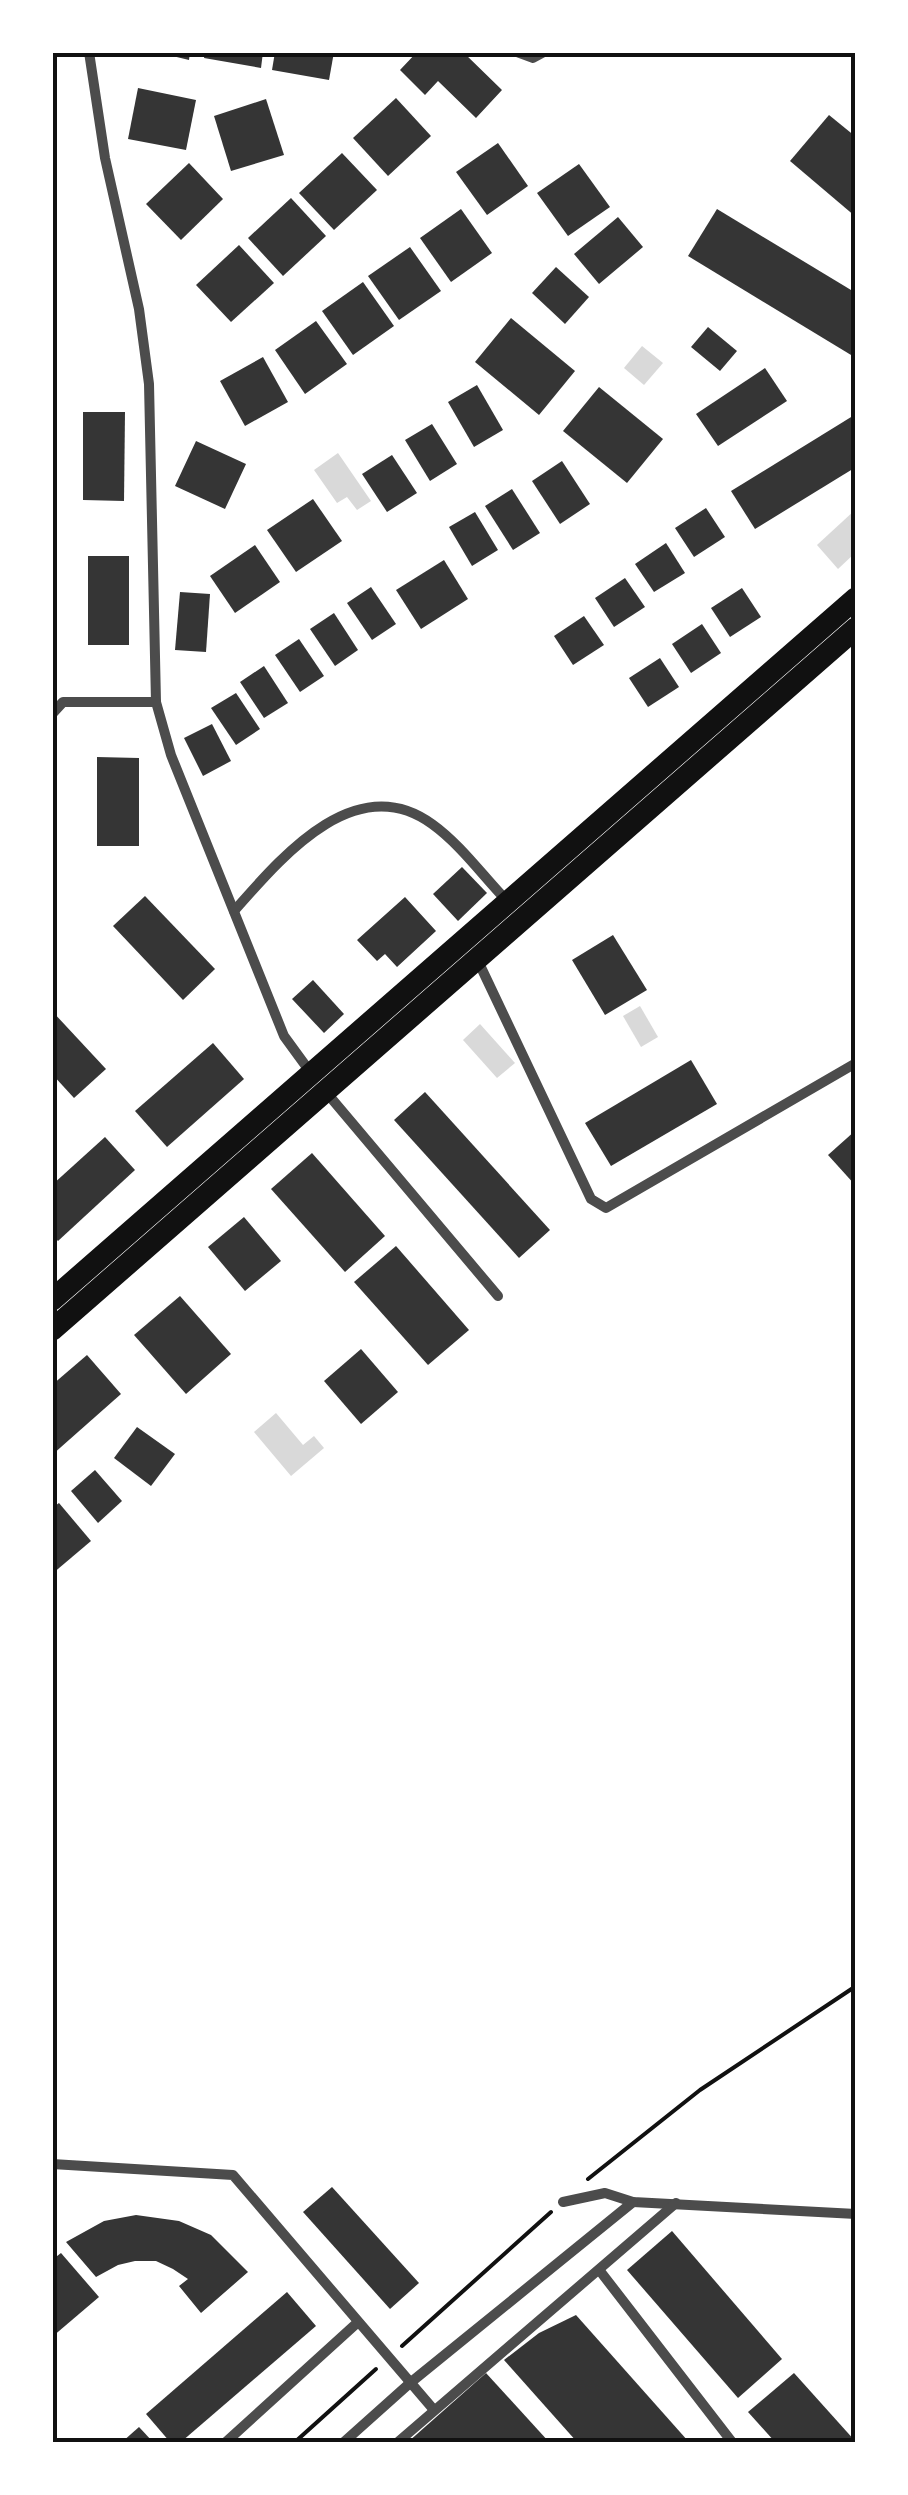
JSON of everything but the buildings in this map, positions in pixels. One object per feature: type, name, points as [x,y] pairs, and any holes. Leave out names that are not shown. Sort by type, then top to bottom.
[{"type":"main road","points":[[52,1330],[508,902],[856,598]]},
{"type":"main road","points":[[52,1300],[477,959],[856,628]]},
{"type":"street","points":[[89,52],[105,158],[139,309],[149,384],[156,702],[171,754],[284,1036],[318,1083],[498,1296]]},
{"type":"street","points":[[52,714],[63,702],[156,702]]},
{"type":"street","points":[[234,911],[267,874],[326,823],[350,811],[370,807],[396,808],[430,822],[508,902]]},
{"type":"street","points":[[477,959],[591,1199],[606,1208],[856,1063]]},
{"type":"street","points":[[52,2164],[233,2175],[434,2410]]},
{"type":"street","points":[[564,2202],[606,2192],[633,2202],[856,2214]]},
{"type":"street","points":[[344,2442],[633,2202]]},
{"type":"street","points":[[398,2442],[676,2203]]},
{"type":"street","points":[[600,2271],[732,2442]]},
{"type":"street","points":[[226,2442],[357,2323]]},
{"type":"lane","points":[[514,52],[534,59],[546,52]]},
{"type":"path","points":[[295,2442],[629,2143],[700,2090],[856,1986]]},
{"type":"shaded area","points":[[642,346],[663,363],[644,385],[624,368]]},
{"type":"shaded area","points":[[338,453],[371,501],[357,510],[347,497],[337,503],[314,470]]},
{"type":"shaded area","points":[[855,510],[855,553],[838,569],[817,545]]},
{"type":"shaded area","points":[[640,1006],[658,1037],[641,1047],[623,1016]]},
{"type":"shaded area","points":[[480,1024],[515,1063],[497,1078],[463,1040]]},
{"type":"shaded area","points":[[276,1413],[303,1445],[314,1436],[324,1448],[291,1476],[254,1432]]}]
